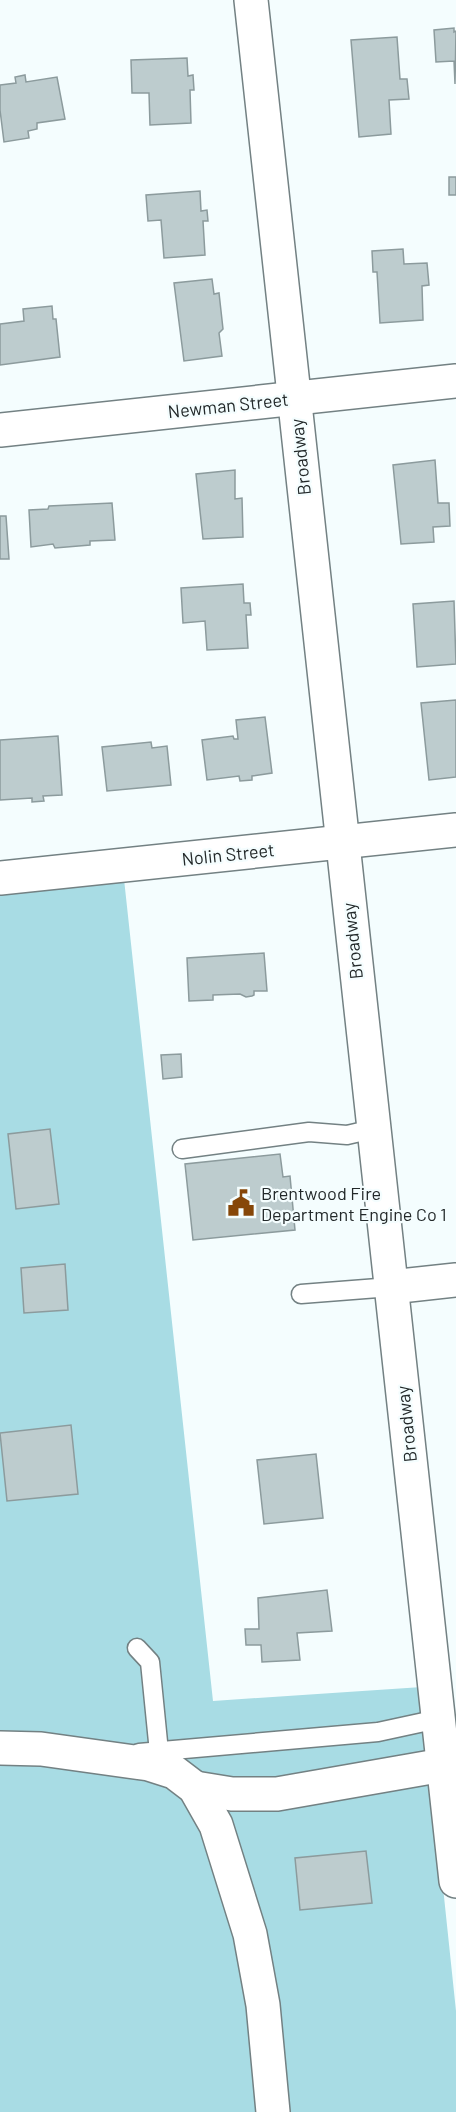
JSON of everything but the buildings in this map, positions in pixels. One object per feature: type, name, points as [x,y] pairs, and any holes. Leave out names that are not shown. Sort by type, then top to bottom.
[{"type":"street","name":"Broadway","points":[[251,0],[391,1287],[447,1718],[443,1765],[456,1881]]},
{"type":"street","name":"Newman Street","points":[[0,429],[456,381]]},
{"type":"street","name":"Nolin Street","points":[[0,878],[456,830]]},
{"type":"street","points":[[391,1287],[456,1280]]},
{"type":"street","points":[[0,1748],[40,1749],[149,1764],[174,1772],[195,1788],[216,1825],[250,1934],[263,2005],[273,2112]]},
{"type":"street","points":[[195,1788],[232,1794],[277,1794],[443,1765]]},
{"type":"lane","points":[[182,1149],[309,1132],[347,1134],[373,1129]]},
{"type":"lane","points":[[301,1294],[391,1287]]},
{"type":"lane","points":[[137,1648],[150,1662],[159,1752]]},
{"type":"lane","points":[[92,1756],[378,1732],[447,1718]]},
{"type":"shaded area","points":[[124,879],[213,1701],[422,1687],[456,2011],[456,2112],[0,2112],[0,893]]},
{"type":"place","name":"Brentwood Fire Department Engine Co 1","points":[[241,1203]]}]
